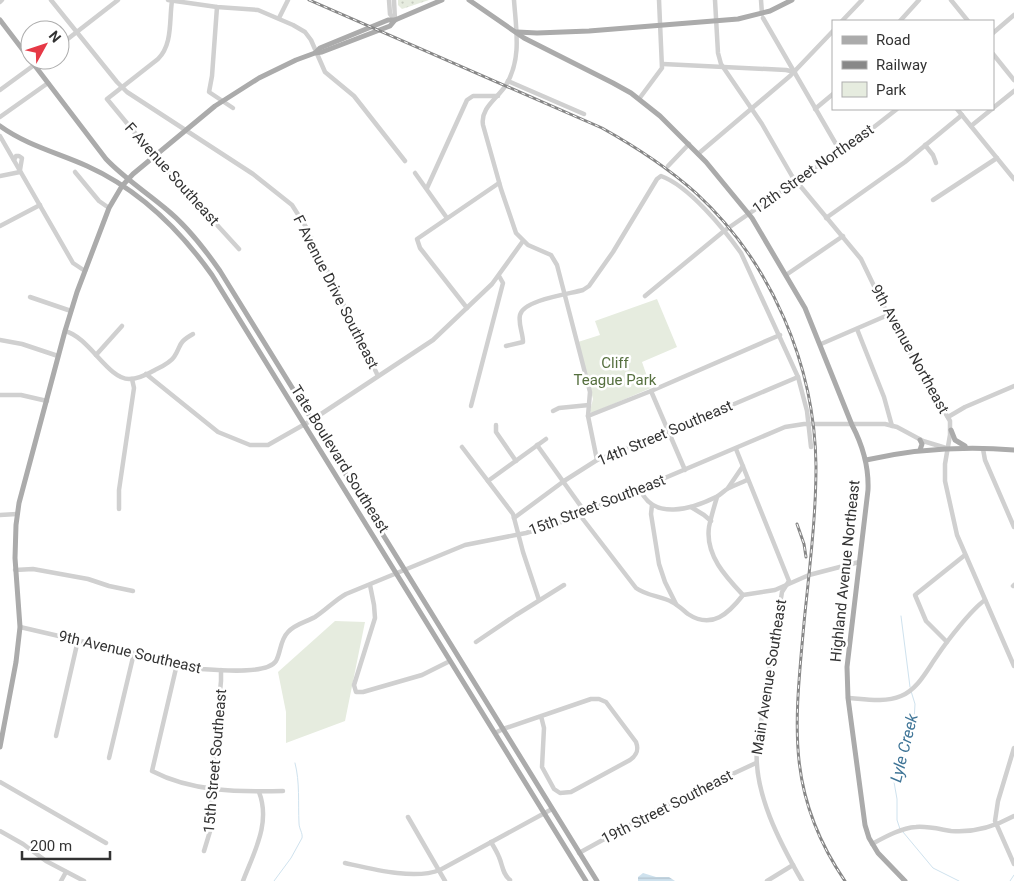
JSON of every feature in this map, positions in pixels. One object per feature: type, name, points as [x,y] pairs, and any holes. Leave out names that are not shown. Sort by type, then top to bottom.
[{"type":"main road","points":[[315,53],[320,48],[442,0]]},
{"type":"main road","name":"Highland Avenue Northeast","points":[[469,0],[524,38],[613,83],[639,99],[660,116],[689,144],[749,214],[805,308],[866,460],[868,490],[847,667],[848,698],[863,818],[872,844],[904,881]]},
{"type":"main road","points":[[516,32],[537,33],[661,26],[762,16],[792,0]]},
{"type":"main road","name":"Tate Boulevard Southeast","points":[[0,20],[20,46]]},
{"type":"main road","points":[[0,747],[2,722],[16,662],[20,627],[15,570],[15,536],[22,492],[71,311],[109,208],[128,178],[222,101],[273,71],[315,53],[390,26],[395,20]]},
{"type":"main road","name":"Tate Boulevard Southeast","points":[[38,70],[109,162],[168,210],[196,239],[208,255],[597,881]]},
{"type":"main road","name":"Tate Boulevard Southeast","points":[[0,126],[26,141],[88,167],[122,186],[166,220],[197,254],[212,275],[586,881]]},
{"type":"main road","points":[[951,430],[958,443],[970,448]]},
{"type":"main road","points":[[920,440],[922,444],[920,450]]},
{"type":"main road","points":[[866,460],[920,450],[947,448],[1014,450]]},
{"type":"street","points":[[51,0],[122,87],[158,60],[164,52],[169,34],[170,0],[216,7],[255,10],[279,18],[305,32],[311,40],[324,71],[354,96],[405,161]]},
{"type":"street","points":[[70,37],[118,0]]},
{"type":"street","points":[[279,18],[288,0]]},
{"type":"street","points":[[389,0],[390,14],[395,20]]},
{"type":"street","points":[[394,0],[395,20]]},
{"type":"street","points":[[514,0],[517,54],[507,83],[485,111],[482,120],[514,229],[523,241],[553,257],[557,264],[590,392],[588,416],[597,460]]},
{"type":"street","points":[[639,99],[663,64],[659,0]]},
{"type":"street","points":[[716,0],[718,53],[723,66]]},
{"type":"street","points":[[761,0],[762,16],[840,151]]},
{"type":"street","points":[[843,20],[862,0]]},
{"type":"street","points":[[901,20],[919,0]]},
{"type":"street","points":[[951,0],[967,20]]},
{"type":"street","points":[[216,7],[212,76],[209,92],[233,108]]},
{"type":"street","points":[[994,32],[1014,15]]},
{"type":"street","points":[[698,154],[795,72],[832,33]]},
{"type":"street","points":[[994,55],[1014,80]]},
{"type":"street","points":[[663,64],[723,66],[795,72]]},
{"type":"street","name":"9th Avenue Northeast","points":[[723,66],[796,181],[856,252],[866,268],[888,315],[951,424],[945,464],[945,481],[957,535],[1013,662]]},
{"type":"street","points":[[0,90],[27,70]]},
{"type":"street","points":[[0,117],[48,83]]},
{"type":"street","points":[[507,83],[584,114]]},
{"type":"street","name":"F Avenue Southeast","points":[[122,87],[107,99],[154,156],[239,249]]},
{"type":"street","name":"F Avenue Drive Southeast","points":[[122,87],[253,174],[289,202],[297,212],[378,376]]},
{"type":"street","points":[[994,106],[1014,91]]},
{"type":"street","points":[[815,109],[832,95]]},
{"type":"street","points":[[427,188],[467,100],[473,96],[498,96]]},
{"type":"street","name":"12th Street Northeast","points":[[645,296],[726,229],[840,151],[896,110]]},
{"type":"street","points":[[958,110],[1014,179]]},
{"type":"street","points":[[971,126],[990,110]]},
{"type":"street","points":[[826,218],[904,162],[962,115]]},
{"type":"street","points":[[0,136],[73,263],[85,271]]},
{"type":"street","points":[[668,166],[689,144]]},
{"type":"street","points":[[925,145],[936,163]]},
{"type":"street","points":[[14,160],[16,156],[22,158],[20,172]]},
{"type":"street","points":[[933,200],[996,158]]},
{"type":"street","points":[[0,176],[20,172]]},
{"type":"street","points":[[75,172],[99,201],[109,208]]},
{"type":"street","points":[[415,174],[447,218]]},
{"type":"street","points":[[506,346],[522,342],[519,318],[522,309],[534,302],[583,290],[589,286],[661,176],[688,193],[726,229],[744,258],[798,377],[807,411],[811,447]]},
{"type":"street","points":[[467,308],[420,248],[417,239],[499,183]]},
{"type":"street","points":[[0,226],[40,205]]},
{"type":"street","points":[[786,275],[843,236]]},
{"type":"street","points":[[146,374],[213,429],[240,442],[260,446],[270,444],[312,420],[433,340],[499,276],[523,241]]},
{"type":"street","points":[[471,406],[503,283],[499,276]]},
{"type":"street","points":[[30,297],[71,311]]},
{"type":"street","points":[[821,344],[888,315]]},
{"type":"street","points":[[96,355],[122,326]]},
{"type":"street","points":[[857,329],[884,397],[892,426],[920,440],[947,448]]},
{"type":"street","points":[[65,332],[75,335],[116,374],[132,379],[171,361],[180,343],[193,334]]},
{"type":"street","points":[[588,416],[780,335]]},
{"type":"street","points":[[0,340],[22,344],[58,356]]},
{"type":"street","name":"14th Street Southeast","points":[[514,518],[564,481],[597,460],[798,377]]},
{"type":"street","points":[[119,510],[119,490],[134,388],[132,379]]},
{"type":"street","points":[[948,418],[965,407],[1014,386]]},
{"type":"street","points":[[651,391],[685,470]]},
{"type":"street","points":[[0,395],[21,395],[47,401]]},
{"type":"street","points":[[553,411],[559,408],[589,405]]},
{"type":"street","name":"15th Street Southeast","points":[[271,666],[277,659],[283,638],[290,630],[315,617],[340,598],[465,545],[548,527],[785,427],[808,424],[852,425],[878,423],[892,426]]},
{"type":"street","points":[[496,425],[496,432],[516,461]]},
{"type":"street","points":[[488,481],[546,439]]},
{"type":"street","points":[[537,445],[586,512]]},
{"type":"street","points":[[462,447],[510,509],[539,600]]},
{"type":"street","points":[[736,448],[747,480],[789,581],[787,585]]},
{"type":"street","points":[[983,449],[985,460],[1014,527]]},
{"type":"street","points":[[640,489],[644,497],[652,505],[670,510],[691,507],[717,497],[728,488],[743,466]]},
{"type":"street","points":[[728,488],[747,480]]},
{"type":"street","points":[[717,497],[709,534],[713,555],[722,572],[743,595]]},
{"type":"street","points":[[652,505],[651,514],[659,564],[666,584],[677,605]]},
{"type":"street","points":[[691,507],[704,514],[711,521]]},
{"type":"street","points":[[0,514],[18,514]]},
{"type":"street","points":[[579,514],[640,591],[666,599],[688,614],[698,618],[719,618],[731,611],[743,595],[768,592],[808,576],[859,562]]},
{"type":"street","points":[[947,642],[926,620],[914,595],[965,555]]},
{"type":"street","points":[[15,570],[33,569],[88,579],[133,591]]},
{"type":"street","points":[[370,584],[375,618],[354,685],[356,692],[363,692],[422,675],[450,661]]},
{"type":"street","points":[[476,642],[564,585]]},
{"type":"street","name":"Main Avenue Southeast","points":[[787,585],[782,592],[756,763],[769,812],[783,846],[802,881]]},
{"type":"street","points":[[848,698],[885,699],[905,694],[918,683],[947,642],[985,600]]},
{"type":"street","name":"9th Avenue Southeast","points":[[20,627],[201,669],[259,669],[271,666]]},
{"type":"street","points":[[56,736],[78,640]]},
{"type":"street","points":[[109,758],[134,654]]},
{"type":"street","points":[[178,664],[152,771],[178,782],[211,788],[259,792],[284,791]]},
{"type":"street","name":"15th Street Southeast","points":[[204,851],[211,828],[211,788],[221,670]]},
{"type":"street","points":[[495,733],[503,729],[541,716],[591,699],[601,699],[608,705],[636,742],[638,747],[637,753],[630,760],[567,794],[562,794],[556,790],[542,769],[544,728],[541,716]]},
{"type":"street","points":[[1014,748],[996,808],[995,821],[1014,864]]},
{"type":"street","name":"19th Street Southeast","points":[[579,852],[666,805],[756,763]]},
{"type":"street","points":[[0,782],[106,843]]},
{"type":"street","points":[[243,881],[263,827],[263,804],[259,792]]},
{"type":"street","points":[[345,863],[374,869],[419,874],[431,873],[440,870],[552,809]]},
{"type":"street","points":[[872,844],[898,831],[912,827],[964,831],[979,830],[1014,816]]},
{"type":"street","points":[[408,817],[445,881]]},
{"type":"street","points":[[0,831],[23,844],[42,859],[84,881]]},
{"type":"street","points":[[491,842],[500,859],[505,876],[510,880]]},
{"type":"street","points":[[767,881],[793,865]]},
{"type":"street","points":[[61,881],[66,872]]},
{"type":"green space","points":[[398,0],[429,0],[402,9],[398,5]]},
{"type":"green space","name":"Cliff Teague Park","points":[[657,299],[677,347],[642,362],[651,388],[592,413],[590,411],[593,399],[578,342],[600,335],[595,321]]},
{"type":"green space","points":[[335,621],[365,622],[345,721],[286,743],[286,712],[278,672]]},
{"type":"water","points":[[643,873],[656,877],[669,877],[675,881],[638,881],[638,877]]},
{"type":"waterway","name":"Lyle Creek","points":[[901,616],[910,687]]},
{"type":"waterway","name":"Lyle Creek","points":[[900,829],[897,820],[897,799],[894,782],[902,767],[906,744],[914,721],[915,704],[911,691]]},
{"type":"waterway","points":[[274,881],[291,858],[302,838],[299,825],[298,785],[295,763]]},
{"type":"waterway","name":"Lyle Creek","points":[[903,832],[933,868],[959,881]]},
{"type":"waterway","points":[[1010,881],[1014,875]]},
{"type":"railway","points":[[309,0],[602,128],[627,143],[651,158],[696,193],[723,220],[767,283],[784,317],[797,353],[807,390],[814,428],[816,466],[815,506],[798,694],[797,726],[799,757],[803,787],[812,818],[826,849],[845,881]]},
{"type":"railway","points":[[797,524],[806,557]]}]
